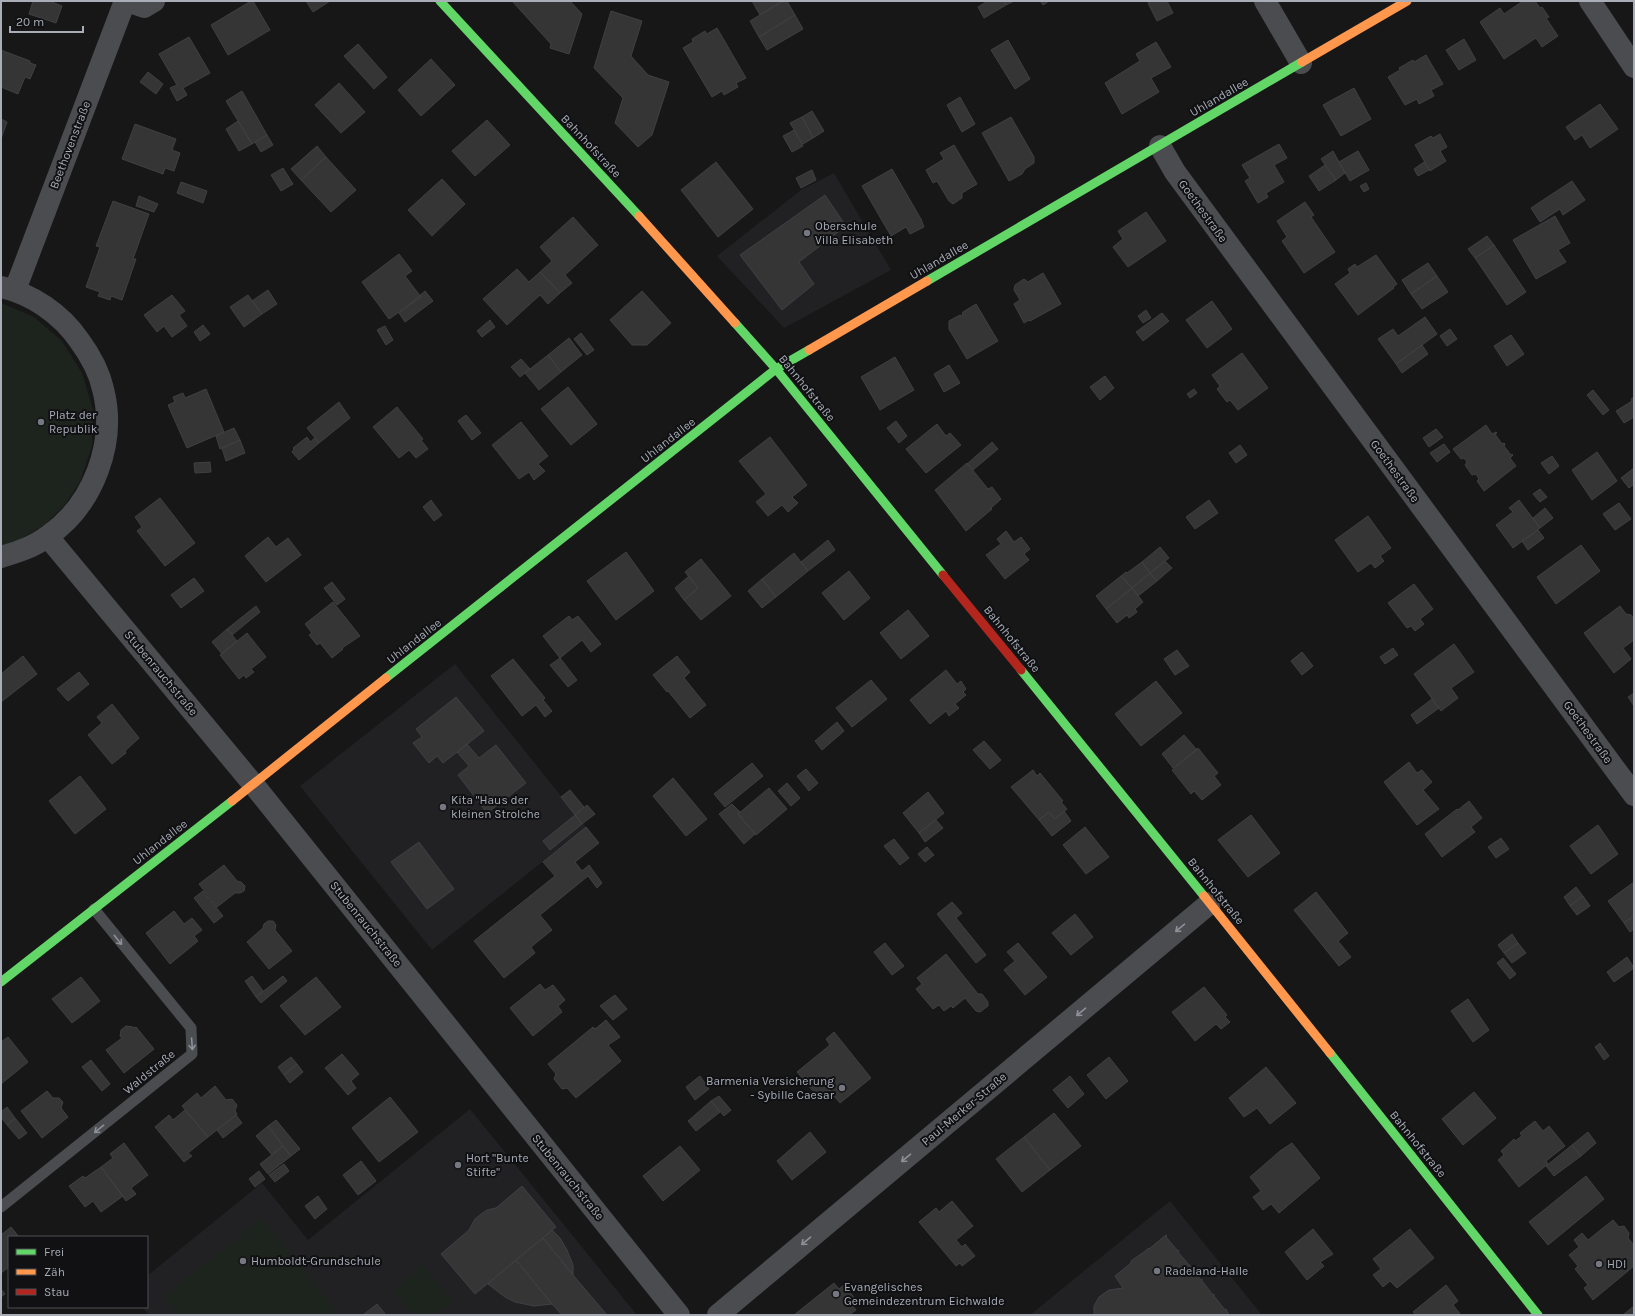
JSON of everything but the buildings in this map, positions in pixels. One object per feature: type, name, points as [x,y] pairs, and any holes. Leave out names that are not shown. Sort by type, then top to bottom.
[{"type":"street","points":[[126,1],[144,7],[154,1]]},
{"type":"street","name":"Beethovenstraße","points":[[8,288],[126,1]]},
{"type":"street","name":"Bahnhofstraße","points":[[440,1],[591,163],[776,369],[1210,903],[1538,1315]]},
{"type":"street","points":[[1265,1],[1301,63]]},
{"type":"street","name":"Uhlandallee","points":[[1,982],[776,369],[1407,1]]},
{"type":"street","points":[[1590,1],[1634,67]]},
{"type":"street","name":"Goethestraße","points":[[1160,146],[1175,172],[1188,190],[1634,796]]},
{"type":"street","points":[[1,557],[22,551],[48,537],[69,518],[92,487],[104,450],[107,429],[107,409],[103,388],[91,356],[71,328],[45,306],[8,288]]},
{"type":"street","name":"Stubenrauchstraße","points":[[48,537],[253,784],[679,1315]]},
{"type":"street","name":"Paul-Merker-Straße","points":[[718,1315],[1210,903]]},
{"type":"lane","name":"Waldstraße","points":[[1,1207],[192,1054],[191,1028],[94,909]]},
{"type":"shaded area","name":"Oberschule Villa Elisabeth","points":[[834,173],[891,270],[784,328],[717,256],[801,190]]},
{"type":"shaded area","name":"Platz der Republik","points":[[1,303],[34,317],[62,341],[82,373],[93,409],[92,446],[80,482],[64,506],[44,525],[19,540],[1,546]]},
{"type":"shaded area","name":"Kita \"Haus der kleinen Strolche","points":[[455,664],[586,827],[432,950],[300,786]]},
{"type":"shaded area","points":[[470,1109],[637,1315],[149,1315],[143,1308],[148,1308],[148,1275],[262,1183],[308,1240]]},
{"type":"shaded area","points":[[1170,1201],[1262,1315],[1030,1315]]},
{"type":"shaded area","points":[[262,1218],[337,1312],[334,1315],[178,1315],[164,1297]]},
{"type":"shaded area","points":[[422,1265],[453,1301],[437,1315],[414,1315],[393,1291]]},
{"type":"traffic: fast","points":[[440,1],[639,216]]},
{"type":"traffic: fast","points":[[927,281],[1302,62]]},
{"type":"traffic: fast","points":[[735,323],[776,369],[943,575]]},
{"type":"traffic: fast","points":[[386,678],[776,369],[809,350]]},
{"type":"traffic: fast","points":[[1021,670],[1204,896]]},
{"type":"traffic: fast","points":[[1,982],[232,801]]},
{"type":"traffic: fast","points":[[1330,1053],[1538,1315]]},
{"type":"traffic: slow","points":[[1302,62],[1407,1]]},
{"type":"traffic: slow","points":[[639,216],[735,323]]},
{"type":"traffic: slow","points":[[809,350],[927,281]]},
{"type":"traffic: slow","points":[[232,801],[386,678]]},
{"type":"traffic: slow","points":[[1204,896],[1330,1053]]},
{"type":"traffic: jam","points":[[943,575],[1021,670]]},
{"type":"place","name":"Oberschule Villa Elisabeth","points":[[807,233]]},
{"type":"place","name":"Platz der Republik","points":[[41,422]]},
{"type":"place","name":"Kita \"Haus der kleinen Strolche","points":[[443,807]]},
{"type":"place","name":"Barmenia Versicherung - Sybille Caesar","points":[[842,1088]]},
{"type":"place","name":"Hort \"Bunte Stifte\"","points":[[458,1165]]},
{"type":"place","name":"Humboldt-Grundschule","points":[[243,1261]]},
{"type":"place","name":"HDI","points":[[1599,1264]]},
{"type":"place","name":"Radeland-Halle","points":[[1157,1271]]},
{"type":"place","name":"Evangelisches Gemeindezentrum Eichwalde","points":[[836,1294]]}]
